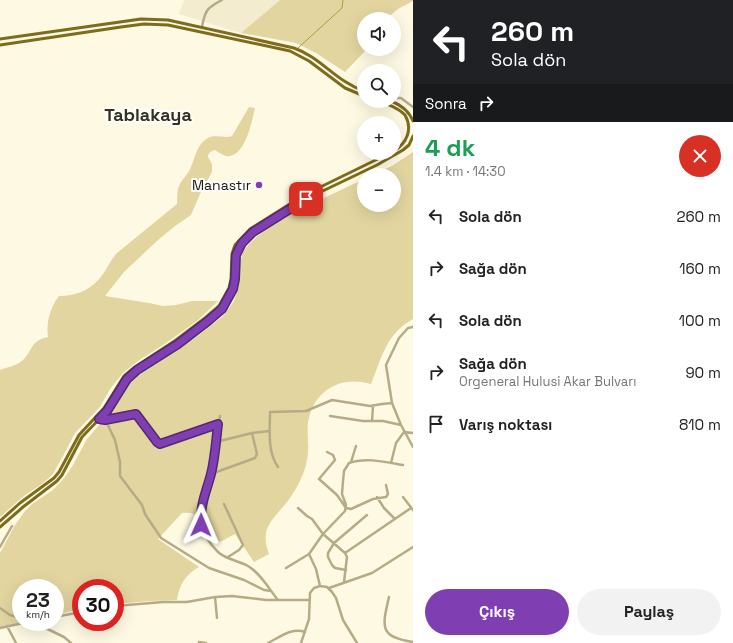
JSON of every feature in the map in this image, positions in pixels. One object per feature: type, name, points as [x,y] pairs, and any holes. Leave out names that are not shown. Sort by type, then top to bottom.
[{"type":"main road","points":[[0,39],[140,18],[168,20],[298,49],[322,64],[347,84],[357,88]]},
{"type":"main road","points":[[0,45],[144,24],[168,25],[282,49],[294,53],[316,65],[345,88],[357,93]]},
{"type":"main road","points":[[401,107],[405,109],[413,122]]},
{"type":"main road","points":[[396,108],[402,112],[409,123],[408,138],[401,147]]},
{"type":"main road","points":[[0,527],[57,481],[62,475],[82,437],[107,411],[127,379],[137,370],[178,344],[222,309],[233,289],[236,255],[239,247],[253,232],[306,199],[403,150],[409,145],[413,136]]},
{"type":"main road","points":[[0,521],[54,478],[59,472],[79,435],[104,408],[124,376],[176,340],[219,306],[229,288],[231,279],[232,254],[235,245],[250,229],[304,195],[376,160]]},
{"type":"street","points":[[202,27],[206,11],[222,0]]},
{"type":"street","points":[[401,98],[413,107]]},
{"type":"street","points":[[413,327],[408,328],[399,338],[386,365],[392,404],[404,432],[413,447]]},
{"type":"street","points":[[278,466],[272,456],[270,412],[306,411],[332,400],[373,406],[392,404]]},
{"type":"street","points":[[372,421],[373,406]]},
{"type":"street","points":[[99,419],[105,420],[136,414],[160,444],[218,424]]},
{"type":"street","points":[[220,416],[211,474],[202,502],[200,514],[201,525],[205,535],[218,553],[249,567],[260,576],[278,600]]},
{"type":"street","points":[[330,416],[383,421],[401,425]]},
{"type":"street","points":[[105,420],[115,440],[120,462],[120,476],[142,504],[145,514],[161,538],[209,568],[244,580],[264,590],[271,591]]},
{"type":"street","points":[[216,442],[252,433],[270,431]]},
{"type":"street","points":[[404,432],[413,433]]},
{"type":"street","points":[[391,463],[396,443],[404,432]]},
{"type":"street","points":[[211,474],[255,458],[257,454],[252,433]]},
{"type":"street","points":[[346,508],[342,494],[345,468],[351,462],[356,446]]},
{"type":"street","points":[[326,452],[333,455],[335,460],[319,479],[337,495],[346,508]]},
{"type":"street","points":[[351,462],[367,460],[403,465]]},
{"type":"street","points":[[346,508],[350,509],[377,497],[387,496],[386,485]]},
{"type":"street","points":[[377,497],[384,508],[395,519]]},
{"type":"street","points":[[345,553],[412,509],[403,497]]},
{"type":"street","points":[[224,504],[243,545],[239,550],[227,557]]},
{"type":"street","points":[[298,508],[312,518],[323,534],[345,553],[347,557],[344,582]]},
{"type":"street","points":[[286,568],[309,554],[323,534],[346,508]]},
{"type":"street","points":[[346,570],[335,568],[331,564],[328,555],[334,543],[367,515]]},
{"type":"street","points":[[0,547],[12,526]]},
{"type":"street","points":[[301,643],[309,619],[309,596],[312,590],[320,586],[328,588],[381,569],[413,547]]},
{"type":"street","points":[[309,554],[316,569],[320,586]]},
{"type":"street","points":[[328,588],[336,598],[342,620],[357,643]]},
{"type":"street","points":[[124,605],[163,602],[187,602],[215,597],[232,596],[249,599],[309,600]]},
{"type":"street","points":[[215,597],[217,618]]},
{"type":"street","points":[[389,597],[385,627],[387,631],[396,639],[413,642]]},
{"type":"street","points":[[0,608],[12,616]]},
{"type":"street","points":[[0,628],[12,625]]},
{"type":"street","points":[[6,626],[16,643]]},
{"type":"street","points":[[268,643],[292,631],[296,630],[305,632]]},
{"type":"street","points":[[52,631],[64,637],[71,643]]},
{"type":"street","points":[[199,642],[206,643]]},
{"type":"shaded area","points":[[184,0],[280,0],[241,33],[179,14]]},
{"type":"shaded area","points":[[280,0],[413,0],[394,12],[357,12],[357,56],[360,56],[345,72],[316,53],[296,43],[241,33]]},
{"type":"shaded area","points":[[249,107],[255,108],[250,130],[243,146],[233,155],[226,156],[215,150],[209,154],[208,157],[212,164],[212,172],[191,215],[158,240],[124,272],[105,296],[163,306],[176,305],[192,301],[218,301],[197,321],[123,373],[110,389],[100,407],[75,433],[53,474],[42,484],[25,495],[0,517],[0,370],[15,365],[23,360],[38,340],[48,337],[49,315],[59,296],[72,295],[89,288],[103,274],[117,253],[177,204],[177,193],[179,187],[190,169],[200,145],[211,137],[232,136]]},
{"type":"shaded area","points":[[413,152],[413,319],[404,325],[391,339],[382,356],[371,384],[349,382],[339,384],[322,394],[316,402],[308,423],[307,462],[301,478],[294,492],[267,529],[266,540],[269,554],[254,562],[235,534],[220,542],[213,539],[209,535],[201,520],[197,516],[191,513],[182,513],[158,539],[199,567],[190,573],[184,580],[179,590],[177,600],[124,603],[124,579],[72,579],[72,611],[64,613],[64,579],[12,579],[12,625],[0,628],[0,553],[15,525],[25,511],[32,504],[53,490],[65,477],[87,439],[107,416],[117,398],[133,379],[196,337],[222,317],[234,301],[237,292],[240,277],[240,263],[243,252],[250,243],[268,227],[286,216],[357,182],[357,212],[401,212],[401,168],[388,168]]},
{"type":"waterway","points":[[298,48],[342,8],[343,0]]},
{"type":"place","name":"Manastır","points":[[259,185]]},
{"type":"district","name":"Tablakaya","points":[[148,115]]},
{"type":"route","points":[[201,525],[200,514],[202,502],[211,474],[218,424],[162,444],[158,444],[136,414],[105,420],[99,419],[107,411],[123,384],[137,370],[178,344],[222,309],[233,289],[236,255],[242,243],[253,232],[306,199]]}]
